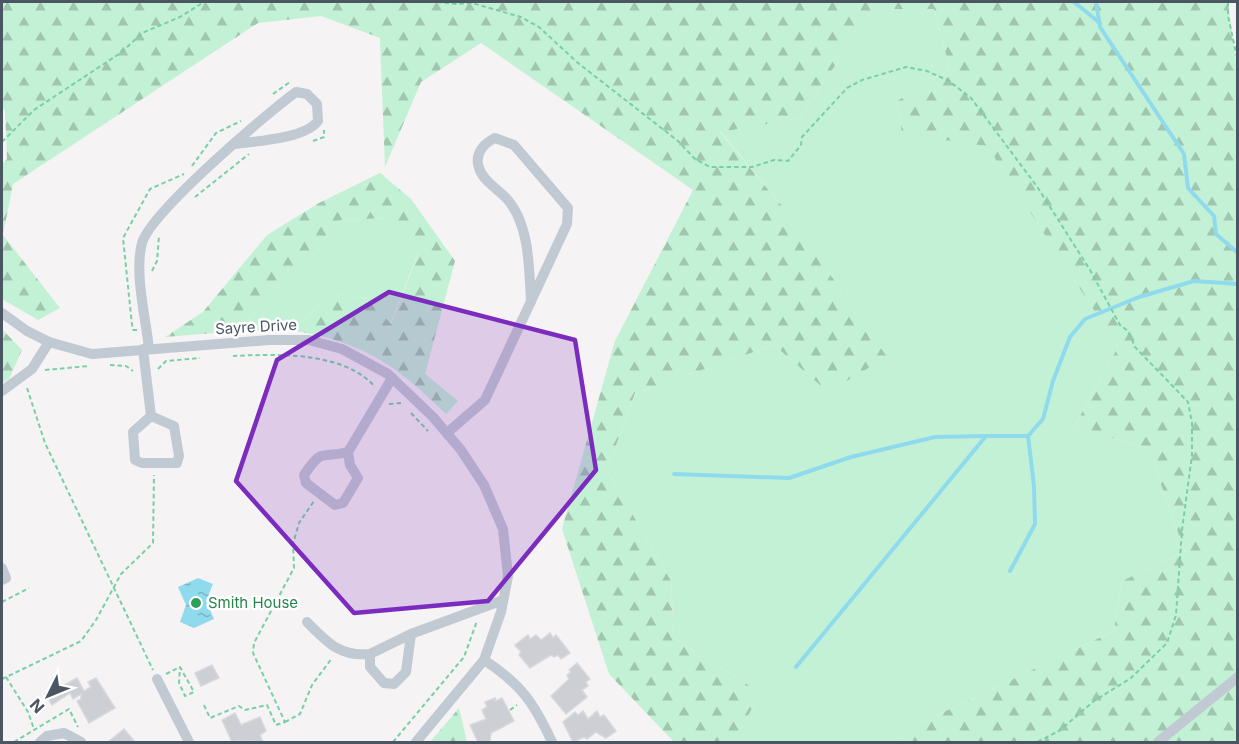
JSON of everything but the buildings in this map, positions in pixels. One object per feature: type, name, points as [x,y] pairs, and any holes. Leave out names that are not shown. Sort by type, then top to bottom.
[{"type":"street","points":[[151,416],[139,266],[146,233],[176,199],[235,144],[273,109],[296,92],[308,94],[317,104],[318,121],[309,129],[286,136],[235,144]]},
{"type":"street","points":[[447,433],[485,400],[531,303],[567,224],[568,208],[514,145],[495,138],[484,143],[478,157],[479,168],[508,200],[522,222],[531,303]]},
{"type":"street","name":"Sayre Drive","points":[[2,313],[27,331],[49,342],[92,354],[269,340],[309,340],[342,349],[392,378],[447,433],[484,485],[503,529],[508,576],[492,642],[484,660],[416,742]]},
{"type":"street","points":[[2,392],[23,377],[38,362],[49,342]]},
{"type":"street","points":[[348,452],[324,453],[316,457],[304,475],[306,483],[335,506],[343,503],[358,478],[350,465],[348,452],[392,378]]},
{"type":"street","points":[[151,416],[174,426],[179,456],[177,463],[142,463],[135,460],[133,432],[151,416]]},
{"type":"street","points":[[2,568],[6,578],[2,580]]},
{"type":"street","points":[[307,622],[336,648],[350,655],[370,654],[411,634],[503,600]]},
{"type":"street","points":[[370,654],[370,667],[384,682],[394,684],[406,672],[411,634]]},
{"type":"street","points":[[484,660],[511,677],[524,693],[552,742]]},
{"type":"street","points":[[1158,742],[1238,677]]},
{"type":"street","points":[[157,679],[189,742]]},
{"type":"street","points":[[40,742],[47,736],[64,733],[81,742]]},
{"type":"path","points":[[2,142],[34,110],[122,51],[142,33],[180,17],[204,2]]},
{"type":"path","points":[[437,2],[472,3],[521,17],[539,27],[578,63],[678,141],[695,159],[710,167],[752,167],[774,160],[788,161],[801,145],[802,137],[847,88],[862,80],[906,67],[927,71],[949,81],[971,98],[1038,188],[1090,270],[1120,325],[1128,331],[1135,347],[1188,402],[1192,423],[1192,455],[1182,530],[1176,615],[1167,643],[1119,687],[1094,701],[1059,730],[1037,742]]},
{"type":"path","points":[[1227,2],[1238,62]]},
{"type":"path","points":[[302,142],[324,137]]},
{"type":"path","points":[[191,201],[257,149]]},
{"type":"path","points":[[151,278],[157,261],[159,235],[163,230]]},
{"type":"path","points":[[23,377],[45,443],[157,679],[180,667]]},
{"type":"path","points":[[2,679],[81,641],[121,574],[153,543],[154,473]]},
{"type":"path","points":[[204,705],[210,718],[239,706],[245,710],[267,705],[276,725],[285,722],[253,653],[254,643],[294,568],[292,543],[299,523],[316,499]]},
{"type":"path","points":[[2,602],[29,588]]},
{"type":"path","points":[[180,667],[194,692],[185,696],[179,683],[180,667]]},
{"type":"path","points":[[6,676],[28,712],[33,729]]},
{"type":"path","points":[[510,710],[517,705]]},
{"type":"highlighted area","points":[[389,292],[575,340],[596,470],[488,601],[354,613],[236,481],[277,360]]},
{"type":"green space","points":[[2,2],[1228,2],[1238,78],[1237,742],[892,742],[910,728],[1114,631],[1122,581],[1185,552],[1148,448],[1074,427],[1118,347],[987,146],[902,134],[897,101],[950,69],[934,9],[873,9],[800,118],[720,132],[787,212],[887,357],[828,392],[774,345],[635,393],[607,470],[671,581],[674,638],[761,693],[733,742],[674,742],[609,674],[562,529],[615,341],[693,190],[481,43],[421,82],[385,167],[380,38],[321,16],[258,23],[13,184],[3,235],[60,308],[38,320],[2,299],[2,164],[7,159],[5,111],[2,107]]},
{"type":"green space","points":[[873,9],[934,9],[950,69],[897,101],[902,133],[987,145],[1118,347],[1074,427],[1148,448],[1185,552],[1122,581],[1114,631],[910,728],[892,742],[733,742],[761,693],[674,638],[671,581],[607,470],[635,393],[774,345],[828,392],[787,212],[720,131],[800,118]]},
{"type":"green space","points":[[380,173],[411,199],[455,261],[425,374],[458,401],[446,414],[410,381],[376,357],[337,341],[290,330],[334,294],[368,299],[391,324],[418,254],[388,218],[340,220],[299,273],[237,331],[165,337],[203,312],[267,235],[319,203]]},
{"type":"green space","points":[[388,218],[418,253],[390,325],[368,299],[334,294],[290,330],[237,331],[299,273],[340,220]]},
{"type":"green space","points":[[2,329],[22,350],[9,379],[2,383]]},
{"type":"green space","points":[[459,708],[467,742],[430,742]]},
{"type":"water","name":"Smith House","points":[[198,578],[213,584],[206,601],[214,619],[194,628],[180,622],[186,605],[178,587]]},
{"type":"waterway","points":[[1074,2],[1100,23]]},
{"type":"waterway","points":[[1096,2],[1100,27],[1184,154],[1188,188],[1214,216],[1216,234],[1238,253]]},
{"type":"waterway","points":[[796,667],[986,436],[1028,436],[1043,419],[1053,381],[1070,337],[1085,319],[1139,297],[1194,281],[1238,284]]},
{"type":"waterway","points":[[674,474],[789,478],[851,457],[935,437],[985,436]]},
{"type":"waterway","points":[[1010,571],[1035,524],[1034,486],[1028,436]]},
{"type":"place","name":"Smith House","points":[[196,603]]}]
